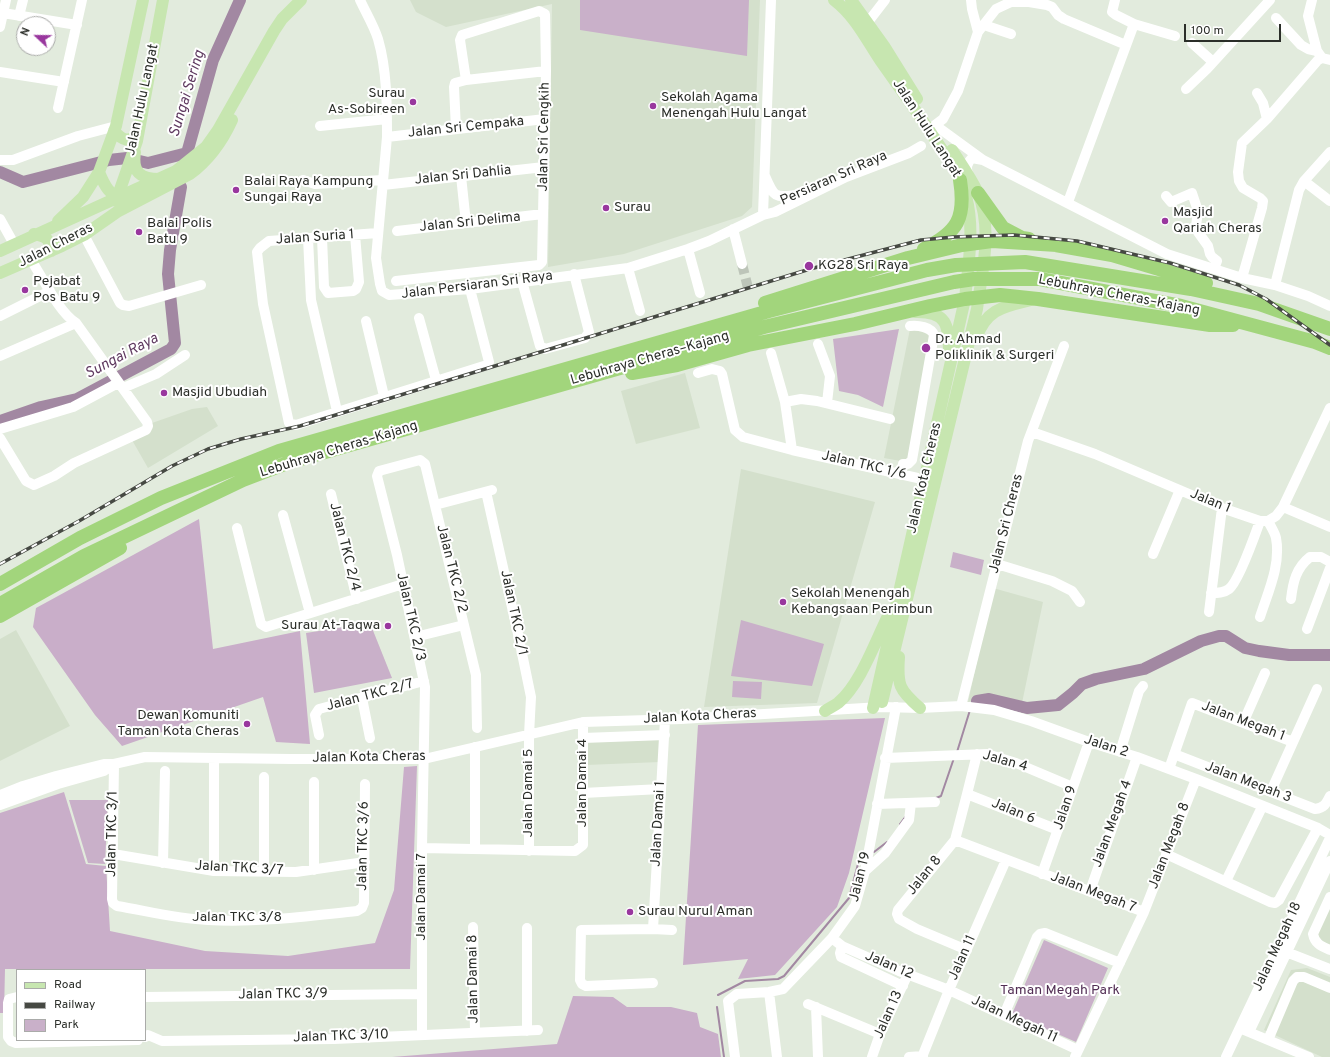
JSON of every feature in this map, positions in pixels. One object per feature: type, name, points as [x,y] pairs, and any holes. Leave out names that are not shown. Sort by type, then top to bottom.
[{"type":"highway","points":[[908,258],[948,235],[958,223],[963,206],[964,177]]},
{"type":"highway","points":[[978,193],[1003,228],[1022,238],[1123,258],[1210,285],[1259,304]]},
{"type":"highway","points":[[648,345],[710,320],[908,258],[985,242],[1058,245]]},
{"type":"highway","name":"Lebuhraya Cheras–Kajang","points":[[0,584],[80,538],[161,498],[278,451],[769,311],[928,270],[956,265],[1025,262],[1191,288],[1259,304],[1330,329]]},
{"type":"highway","name":"Lebuhraya Cheras–Kajang","points":[[0,604],[84,556],[243,480],[290,462],[764,327],[932,287],[974,279],[1040,279],[1181,306],[1315,342],[1330,348]]},
{"type":"highway","points":[[521,396],[535,395],[608,377],[677,365],[748,345],[855,324],[930,306],[973,302],[1000,295],[1038,299],[1210,325],[1253,325]]},
{"type":"highway","points":[[0,616],[160,526],[185,514],[243,480]]},
{"type":"highway","points":[[0,577],[61,543],[80,538]]},
{"type":"main road","name":"Jalan Hulu Langat","points":[[0,251],[53,226],[83,197],[99,172],[115,129],[142,0]]},
{"type":"main road","name":"Jalan Hulu Langat","points":[[84,235],[118,198],[126,176],[136,145],[163,0]]},
{"type":"main road","name":"Jalan Hulu Langat","points":[[118,198],[176,171],[206,147],[218,130],[267,42],[282,19],[301,0]]},
{"type":"main road","name":"Jalan Hulu Langat","points":[[834,0],[847,11],[862,31],[876,54],[941,148],[978,193],[985,223],[985,242],[973,302]]},
{"type":"main road","name":"Jalan Hulu Langat","points":[[851,0],[868,22],[935,125],[964,177],[970,216],[973,302]]},
{"type":"main road","name":"Jalan Hulu Langat","points":[[132,205],[190,174],[200,166],[214,150],[226,134],[267,42]]},
{"type":"main road","points":[[115,129],[119,137],[128,140],[132,139],[136,145],[135,166],[138,173],[144,178],[159,179]]},
{"type":"main road","points":[[99,172],[110,193],[132,205]]},
{"type":"main road","points":[[53,226],[118,198]]},
{"type":"main road","name":"Jalan Cheras","points":[[0,273],[84,235],[112,216],[132,205]]},
{"type":"main road","points":[[34,234],[46,237],[50,243],[51,251]]},
{"type":"main road","points":[[955,373],[987,317],[1003,308],[1038,299]]},
{"type":"main road","name":"Jalan Kota Cheras","points":[[877,707],[901,626],[930,481],[973,302]]},
{"type":"main road","points":[[906,312],[924,312],[935,314],[944,321],[948,334],[955,373]]},
{"type":"main road","name":"Jalan Kota Cheras","points":[[877,707],[898,597],[930,481]]},
{"type":"main road","points":[[825,711],[837,704],[852,688],[898,597]]},
{"type":"main road","points":[[901,626],[898,670],[899,684],[907,697],[920,708]]},
{"type":"street","points":[[0,27],[3,8],[19,16],[23,0]]},
{"type":"street","points":[[58,108],[82,0]]},
{"type":"street","name":"Jalan Persiaran Sri Raya","points":[[360,0],[378,38],[384,68],[387,137],[376,258],[380,284],[382,291],[385,294],[394,296],[471,288],[628,268],[688,249],[762,215]]},
{"type":"street","points":[[762,215],[772,0]]},
{"type":"street","points":[[868,22],[885,0]]},
{"type":"street","points":[[971,0],[972,9],[981,29]]},
{"type":"street","points":[[1115,0],[1112,12],[1116,15],[1134,24],[1175,36]]},
{"type":"street","points":[[1186,89],[1270,0]]},
{"type":"street","points":[[1312,0],[1308,16],[1323,56]]},
{"type":"street","points":[[983,160],[935,125],[943,119],[958,91],[981,29],[996,9],[1011,2],[1029,2],[1047,5],[1064,19],[1126,45]]},
{"type":"street","name":"Jalan Sri Cengkih","points":[[466,80],[460,40],[462,34],[539,11],[545,14],[546,71],[542,262],[539,265],[471,272]]},
{"type":"street","points":[[1276,18],[1301,45],[1323,56]]},
{"type":"street","points":[[56,22],[77,25]]},
{"type":"street","points":[[1068,202],[1134,24]]},
{"type":"street","points":[[981,29],[1011,34]]},
{"type":"street","points":[[1192,43],[1213,62]]},
{"type":"street","points":[[1242,278],[1263,201],[1243,188],[1239,181],[1238,172],[1242,143],[1267,119],[1323,56]]},
{"type":"street","points":[[456,129],[455,84],[466,80],[546,71]]},
{"type":"street","points":[[0,72],[64,82]]},
{"type":"street","points":[[1256,93],[1263,103],[1267,119]]},
{"type":"street","points":[[320,126],[387,119]]},
{"type":"street","name":"Jalan Sri Cempaka","points":[[387,137],[545,119]]},
{"type":"street","points":[[0,160],[13,160],[78,136],[115,129]]},
{"type":"street","name":"Persiaran Sri Raya","points":[[762,215],[775,212],[846,177],[899,157],[935,139]]},
{"type":"street","name":"Persiaran Sri Raya","points":[[762,215],[772,206],[844,171],[907,148],[921,146]]},
{"type":"street","points":[[1275,286],[1299,190],[1304,181],[1330,152]]},
{"type":"street","points":[[964,177],[968,162],[972,158],[983,160],[1068,202],[1167,254],[1242,278],[1308,296],[1330,306]]},
{"type":"street","name":"Jalan Sri Dahlia","points":[[303,180],[315,184],[383,183],[544,167]]},
{"type":"street","points":[[764,174],[773,192],[777,196],[782,197],[797,195]]},
{"type":"street","points":[[461,176],[466,223]]},
{"type":"street","points":[[1304,181],[1330,201]]},
{"type":"street","points":[[1166,196],[1172,202],[1192,194],[1198,211],[1196,226],[1198,232],[1206,240],[1212,257],[1217,261],[1214,269]]},
{"type":"street","name":"Jalan Sri Delima","points":[[397,231],[543,214]]},
{"type":"street","points":[[0,219],[14,244]]},
{"type":"street","points":[[733,229],[742,264]]},
{"type":"street","name":"Jalan Suria 1","points":[[338,411],[296,425],[289,422],[263,304],[257,252],[269,241],[378,233]]},
{"type":"street","points":[[84,235],[120,303],[123,305],[129,306],[176,291],[201,285]]},
{"type":"street","points":[[322,237],[324,287],[328,293],[353,291],[359,282],[355,235]]},
{"type":"street","points":[[308,238],[311,300],[338,411],[488,364],[471,288],[471,272],[396,281]]},
{"type":"street","points":[[688,249],[700,293]]},
{"type":"street","points":[[0,438],[3,450],[26,481],[34,485],[54,476],[74,463],[146,430],[148,426],[147,422],[76,323],[69,319],[31,260]]},
{"type":"street","points":[[628,268],[640,311]]},
{"type":"street","points":[[522,281],[540,346],[545,349],[585,338],[588,335],[589,332],[574,274]]},
{"type":"street","points":[[0,316],[50,291]]},
{"type":"street","points":[[420,318],[436,380]]},
{"type":"street","points":[[366,321],[384,396]]},
{"type":"street","points":[[0,356],[76,323]]},
{"type":"street","points":[[901,474],[903,464],[908,464],[912,460],[934,335],[933,331],[929,328],[910,326]]},
{"type":"street","points":[[818,344],[830,376],[827,403]]},
{"type":"street","name":"Jalan Sri Cheras","points":[[961,706],[1028,441],[1064,346]]},
{"type":"street","points":[[771,353],[785,402],[792,450]]},
{"type":"street","points":[[0,429],[73,406],[119,384],[156,374],[185,355]]},
{"type":"street","name":"Jalan TKC 1/6","points":[[698,373],[712,369],[720,370],[735,430],[743,437],[792,450],[930,481]]},
{"type":"street","points":[[785,402],[801,399],[827,403],[890,419]]},
{"type":"street","points":[[1211,593],[1222,593],[1230,588],[1240,571],[1264,521],[1276,516],[1283,507],[1330,408]]},
{"type":"street","name":"Jalan 1","points":[[1032,432],[1095,454],[1222,508],[1264,521]]},
{"type":"street","name":"Jalan TKC 2/2","points":[[377,476],[379,471],[420,460],[425,464],[476,675],[477,728]]},
{"type":"street","name":"Jalan TKC 2/3","points":[[377,476],[403,584],[424,681],[424,759]]},
{"type":"street","points":[[1153,554],[1180,490]]},
{"type":"street","name":"Jalan TKC 2/1","points":[[435,505],[489,491],[487,496],[501,554],[531,697],[529,735]]},
{"type":"street","name":"Jalan TKC 2/4","points":[[331,494],[357,599]]},
{"type":"street","points":[[1283,507],[1330,527]]},
{"type":"street","points":[[1209,612],[1222,508]]},
{"type":"street","points":[[283,516],[310,613]]},
{"type":"street","points":[[1260,617],[1276,569],[1276,537],[1264,521]]},
{"type":"street","points":[[237,528],[261,624],[266,627],[403,584]]},
{"type":"street","points":[[1291,599],[1296,573],[1304,562],[1310,557],[1321,557],[1330,562]]},
{"type":"street","points":[[997,564],[1046,579],[1063,586],[1072,591],[1080,602]]},
{"type":"street","points":[[1307,629],[1330,568]]},
{"type":"street","points":[[415,637],[464,625]]},
{"type":"street","points":[[1243,723],[1265,673]]},
{"type":"street","name":"Jalan TKC 2/7","points":[[319,735],[315,715],[319,709],[424,681]]},
{"type":"street","points":[[1120,752],[1139,691],[1143,686]]},
{"type":"street","points":[[1271,791],[1317,689]]},
{"type":"street","points":[[362,698],[370,738]]},
{"type":"street","name":"Jalan Megah 1","points":[[1174,754],[1192,703],[1293,742]]},
{"type":"street","name":"Jalan 2","points":[[877,707],[920,708],[961,706],[994,710],[1031,721],[1170,769],[1262,807],[1318,828],[1330,836]]},
{"type":"street","name":"Jalan Kota Cheras","points":[[0,796],[23,786],[56,776],[104,764],[114,764],[145,757],[424,759],[583,722],[665,720],[877,707]]},
{"type":"street","name":"Jalan 19","points":[[735,1057],[728,1001],[737,994],[769,992],[783,988],[832,938],[855,906],[864,871],[896,708]]},
{"type":"street","name":"Jalan Damai 1","points":[[653,929],[665,720]]},
{"type":"street","name":"Jalan Damai 4","points":[[529,851],[575,851],[583,845],[583,722]]},
{"type":"street","name":"Jalan Damai 5","points":[[529,735],[529,851]]},
{"type":"street","points":[[583,738],[665,736]]},
{"type":"street","name":"Jalan 9","points":[[1042,874],[1089,742]]},
{"type":"street","points":[[475,747],[475,848]]},
{"type":"street","name":"Jalan 4","points":[[885,758],[956,754],[987,754],[1016,763],[1073,787]]},
{"type":"street","name":"Jalan 8","points":[[967,950],[917,929],[899,919],[897,914],[898,910],[955,840],[977,754]]},
{"type":"street","points":[[1170,769],[1174,754]]},
{"type":"street","name":"Jalan Megah 3","points":[[1174,754],[1315,809],[1322,808],[1330,796]]},
{"type":"street","name":"Jalan Megah 4","points":[[1090,891],[1137,757]]},
{"type":"street","points":[[214,758],[214,871]]},
{"type":"street","name":"Jalan Damai 7","points":[[422,1034],[422,848],[424,759]]},
{"type":"street","name":"Jalan Kota Cheras","points":[[0,805],[58,784],[104,771],[114,764]]},
{"type":"street","name":"Jalan TKC 3/1","points":[[113,903],[114,764]]},
{"type":"street","points":[[163,863],[165,772]]},
{"type":"street","points":[[264,777],[264,872]]},
{"type":"street","name":"Jalan Megah 8","points":[[1077,1053],[1144,912],[1196,779]]},
{"type":"street","points":[[314,782],[314,870]]},
{"type":"street","name":"Jalan TKC 3/6","points":[[362,908],[364,903],[365,862],[365,784]]},
{"type":"street","points":[[583,793],[661,789]]},
{"type":"street","name":"Jalan 6","points":[[967,794],[1058,830]]},
{"type":"street","points":[[877,804],[935,802]]},
{"type":"street","points":[[864,871],[885,853],[909,820],[911,803]]},
{"type":"street","points":[[1226,881],[1262,807]]},
{"type":"street","points":[[1166,854],[1275,903],[1279,900],[1318,828]]},
{"type":"street","name":"Jalan Megah 18","points":[[1249,1032],[1330,836]]},
{"type":"street","points":[[955,840],[1042,874]]},
{"type":"street","points":[[422,848],[475,848],[529,851]]},
{"type":"street","name":"Jalan TKC 3/7","points":[[113,854],[214,871],[296,872],[365,862]]},
{"type":"street","name":"Jalan 11","points":[[922,1056],[1006,860]]},
{"type":"street","name":"Jalan Megah 18","points":[[1226,1057],[1239,1028],[1310,904],[1330,860]]},
{"type":"street","name":"Jalan Megah 7","points":[[1042,874],[1144,912]]},
{"type":"street","points":[[1330,897],[1313,934],[1314,940],[1318,945],[1330,950]]},
{"type":"street","name":"Jalan TKC 3/8","points":[[113,903],[117,906],[207,920],[259,920],[292,918],[358,911],[362,908]]},
{"type":"street","points":[[1310,904],[1324,911]]},
{"type":"street","name":"Jalan Damai 8","points":[[473,927],[475,1032]]},
{"type":"street","points":[[527,928],[527,1031]]},
{"type":"street","points":[[653,983],[586,986],[582,984],[580,980],[581,930],[672,930]]},
{"type":"street","points":[[1004,1014],[1037,937],[1040,934],[1045,933],[1120,963]]},
{"type":"street","name":"Jalan 12","points":[[832,938],[842,946],[949,990]]},
{"type":"street","points":[[842,946],[840,953],[841,957],[902,986]]},
{"type":"street","points":[[1282,951],[1330,969]]},
{"type":"street","name":"Jalan 13","points":[[872,1057],[880,1034],[908,974]]},
{"type":"street","points":[[1268,1040],[1293,981],[1297,977],[1304,977],[1330,988]]},
{"type":"street","name":"Jalan Megah 11","points":[[949,990],[1004,1014],[1077,1053]]},
{"type":"street","points":[[769,992],[777,1057]]},
{"type":"street","name":"Jalan TKC 3/9","points":[[146,997],[422,994]]},
{"type":"street","points":[[13,998],[8,1003],[8,1037],[10,1041],[16,1043],[97,1041]]},
{"type":"street","points":[[818,1057],[812,1006],[880,1034]]},
{"type":"street","points":[[1239,1028],[1309,1057]]},
{"type":"street","name":"Jalan TKC 3/10","points":[[146,1036],[148,1035],[162,1041],[334,1038],[538,1030]]},
{"type":"street","points":[[909,1057],[922,1056]]},
{"type":"shaded area","name":"Sekolah Agama Menengah Hulu Langat","points":[[410,0],[760,0],[752,207],[742,216],[624,254],[548,267],[552,4],[446,27],[416,12]]},
{"type":"shaded area","points":[[910,329],[930,332],[910,460],[906,462],[884,458]]},
{"type":"shaded area","points":[[685,373],[700,428],[636,444],[621,391]]},
{"type":"shaded area","points":[[207,407],[218,426],[148,468],[132,440],[152,423],[192,409]]},
{"type":"shaded area","name":"Sekolah Menengah Kebangsaan Perimbun","points":[[741,469],[875,502],[817,703],[704,707]]},
{"type":"shaded area","points":[[199,519],[213,649],[300,631],[310,744],[276,742],[263,697],[122,746],[95,715],[33,627],[36,608]]},
{"type":"shaded area","points":[[993,588],[1043,602],[1022,703],[990,697],[968,702]]},
{"type":"shaded area","points":[[16,630],[70,726],[0,761],[0,639]]},
{"type":"shaded area","points":[[885,718],[849,873],[837,907],[775,975],[738,979],[748,959],[683,965],[698,725]]},
{"type":"shaded area","points":[[661,738],[660,762],[586,765],[586,741]]},
{"type":"shaded area","points":[[417,766],[410,969],[5,969],[4,1013],[0,1013],[0,813],[64,792],[86,864],[106,866],[110,931],[205,951],[288,956],[375,943],[394,890],[404,767]]},
{"type":"shaded area","points":[[1330,902],[1330,948],[1316,939]]},
{"type":"shaded area","points":[[1307,968],[1330,977],[1330,1057],[1322,1057],[1264,1030],[1291,970]]},
{"type":"shaded area","points":[[573,996],[613,997],[627,1007],[671,1007],[697,1013],[700,1027],[718,1034],[721,1057],[392,1057],[557,1044]]},
{"type":"green space","points":[[580,0],[749,0],[747,56],[580,30]]},
{"type":"green space","points":[[899,329],[883,407],[858,395],[839,391],[833,339]]},
{"type":"green space","points":[[953,552],[984,560],[981,575],[950,567]]},
{"type":"green space","points":[[741,620],[824,644],[812,686],[731,676]]},
{"type":"green space","points":[[370,623],[392,678],[314,693],[306,633]]},
{"type":"green space","points":[[733,681],[762,682],[761,699],[732,697]]},
{"type":"green space","points":[[69,800],[108,800],[105,864],[88,863]]},
{"type":"green space","name":"Taman Megah Park","points":[[1044,940],[1108,968],[1076,1042],[1012,1014]]},
{"type":"waterway","name":"Sungai Sering","points":[[0,172],[23,182],[109,160],[127,158],[148,163],[187,153],[213,60],[240,0]]},
{"type":"waterway","name":"Sungai Raya","points":[[0,421],[41,407],[77,399],[171,349],[175,343],[168,274],[170,250],[181,187]]},
{"type":"waterway","points":[[977,701],[989,699],[1027,708],[1058,705],[1082,684],[1096,679],[1144,669],[1201,641],[1219,636],[1226,636],[1245,648],[1259,651],[1289,655],[1330,655]]},
{"type":"waterway","points":[[957,752],[970,710]]},
{"type":"waterway","points":[[936,798],[941,796],[954,758]]},
{"type":"waterway","points":[[900,824],[906,816]]},
{"type":"waterway","points":[[874,852],[887,842]]},
{"type":"waterway","points":[[718,995],[745,981],[778,979],[784,976],[849,898],[858,864],[863,858]]},
{"type":"waterway","points":[[717,1007],[724,1057]]},
{"type":"tunnel","points":[[742,264],[748,288]]},
{"type":"railway","points":[[0,564],[79,521],[172,466],[208,449],[241,439],[300,426],[810,269],[921,240],[954,237],[1014,235],[1077,241],[1170,263],[1239,285],[1266,299],[1330,345]]},
{"type":"place","name":"Surau As-Sobireen","points":[[413,102]]},
{"type":"place","name":"Sekolah Agama Menengah Hulu Langat","points":[[653,106]]},
{"type":"place","name":"Balai Raya Kampung Sungai Raya","points":[[236,190]]},
{"type":"place","name":"Surau","points":[[606,208]]},
{"type":"place","name":"Masjid Qariah Cheras","points":[[1165,221]]},
{"type":"place","name":"Balai Polis Batu 9","points":[[139,232]]},
{"type":"place","name":"KG28 Sri Raya","points":[[809,266]]},
{"type":"place","name":"Pejabat Pos Batu 9","points":[[25,290]]},
{"type":"place","name":"Dr. Ahmad Poliklinik & Surgeri","points":[[926,348]]},
{"type":"place","name":"Masjid Ubudiah","points":[[164,393]]},
{"type":"place","name":"Sekolah Menengah Kebangsaan Perimbun","points":[[783,602]]},
{"type":"place","name":"Surau At-Taqwa","points":[[388,626]]},
{"type":"place","name":"Dewan Komuniti Taman Kota Cheras","points":[[247,724]]},
{"type":"place","name":"Surau Nurul Aman","points":[[630,912]]}]
